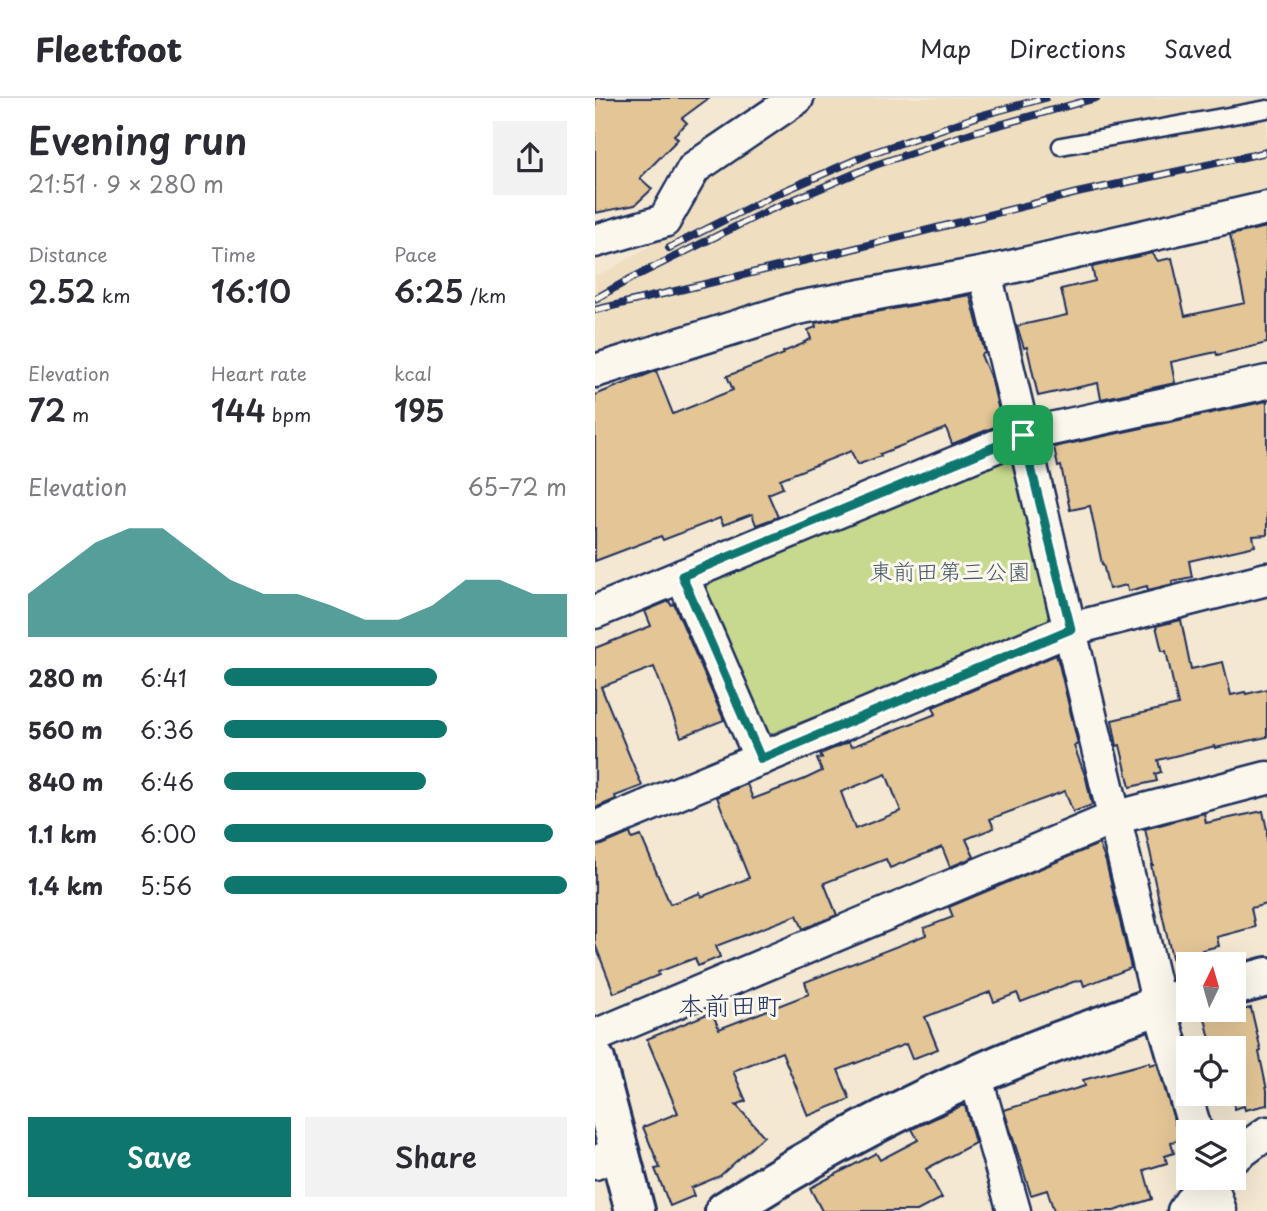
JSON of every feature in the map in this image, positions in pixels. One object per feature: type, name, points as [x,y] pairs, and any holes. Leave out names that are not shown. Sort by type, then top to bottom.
[{"type":"street","points":[[595,241],[664,220],[694,168],[787,101]]},
{"type":"street","points":[[595,371],[797,309],[985,273],[1267,208]]},
{"type":"street","points":[[985,273],[1114,818],[1174,1001],[1194,1120]]},
{"type":"street","points":[[595,612],[1023,435],[1267,382]]},
{"type":"street","points":[[682,576],[761,759]]},
{"type":"street","points":[[595,828],[1071,629],[1267,579]]},
{"type":"street","points":[[595,1036],[1114,818],[1267,778]]},
{"type":"street","points":[[1246,983],[1267,977]]},
{"type":"street","points":[[725,1211],[810,1158],[891,1114],[1055,1042],[1174,1001]]},
{"type":"street","points":[[595,1060],[607,1157],[635,1211]]},
{"type":"street","points":[[975,1075],[1005,1207]]},
{"type":"street","points":[[1246,1148],[1267,1133]]},
{"type":"street","points":[[1184,1211],[1199,1190]]},
{"type":"street","points":[[1212,1190],[1220,1211]]},
{"type":"lane","points":[[1061,146],[1267,109]]},
{"type":"shaded area","points":[[819,98],[1267,98],[1267,190],[802,293],[595,359],[595,275],[606,272],[675,231],[693,188]]},
{"type":"green space","name":"東前田第三公園","points":[[1008,456],[1015,460],[1053,616],[1047,626],[769,735],[758,733],[701,590],[705,581]]},
{"type":"building","points":[[595,98],[709,98],[682,118],[687,123],[674,135],[678,139],[640,178],[652,189],[635,205],[595,213]]},
{"type":"building","points":[[1267,227],[1267,343],[1171,362],[1175,383],[1101,399],[1098,383],[1038,396],[1027,347],[1024,348],[1017,326],[1067,315],[1061,289],[1095,281],[1092,267],[1152,253],[1158,261],[1172,258],[1185,316],[1245,303],[1230,235]]},
{"type":"building","points":[[970,295],[985,353],[981,355],[992,381],[1002,424],[952,444],[946,428],[857,465],[851,451],[780,479],[783,488],[768,494],[778,517],[756,525],[752,514],[723,525],[720,518],[663,540],[661,536],[595,561],[595,395],[656,371],[673,414],[733,390],[727,376],[805,343],[811,339],[808,330],[816,327],[815,323]]},
{"type":"building","points":[[1267,401],[1267,535],[1253,536],[1255,546],[1189,561],[1192,577],[1172,581],[1173,584],[1148,590],[1147,586],[1128,591],[1127,585],[1109,589],[1090,506],[1070,510],[1061,466],[1058,467],[1054,447]]},
{"type":"building","points":[[669,601],[671,605],[674,604],[724,720],[681,737],[654,667],[601,687],[642,786],[615,796],[616,799],[595,808],[595,648],[651,626],[645,611]]},
{"type":"building","points":[[1181,620],[1191,669],[1223,662],[1231,695],[1267,689],[1267,737],[1158,760],[1161,772],[1155,774],[1157,781],[1130,787],[1112,720],[1178,705],[1166,651],[1162,651],[1156,626]]},
{"type":"building","points":[[1056,655],[1078,744],[1074,746],[1086,778],[1092,805],[1073,812],[1065,791],[990,819],[994,828],[966,839],[974,857],[950,867],[942,847],[890,868],[886,859],[824,883],[837,915],[803,929],[797,915],[716,946],[720,957],[698,966],[695,958],[614,993],[595,944],[595,846],[630,833],[632,839],[641,836],[670,904],[700,893],[701,897],[749,878],[717,797],[747,784],[753,799],[805,779],[822,771],[817,759],[822,758],[820,754],[849,742],[851,747],[936,714],[933,707]],"holes":[[[886,774],[901,811],[855,829],[841,792]]]},
{"type":"building","points":[[1263,811],[1267,830],[1267,904],[1251,908],[1255,927],[1217,937],[1219,946],[1202,952],[1176,952],[1176,961],[1173,962],[1145,829],[1204,813],[1206,823]]},
{"type":"building","points":[[1099,844],[1106,862],[1131,968],[1084,986],[1082,980],[1073,982],[1021,1002],[1017,993],[994,1002],[990,992],[925,1017],[938,1049],[912,1059],[906,1044],[838,1070],[850,1099],[808,1116],[782,1052],[733,1071],[746,1101],[736,1105],[764,1136],[720,1176],[691,1188],[694,1196],[670,1206],[655,1169],[660,1168],[643,1127],[678,1113],[647,1039],[712,1012],[719,1029],[809,994],[805,982],[926,935],[924,928],[953,917],[949,907]]},
{"type":"building","points":[[1251,1008],[1261,1051],[1267,1105],[1245,1110],[1246,1036],[1209,1036],[1206,1022],[1246,1022],[1246,1009]]},
{"type":"building","points":[[1150,1062],[1150,1065],[1157,1063],[1176,1127],[1176,1141],[1171,1142],[1174,1153],[1165,1156],[1167,1163],[1144,1170],[1152,1199],[1114,1211],[1054,1211],[1047,1190],[1031,1195],[1004,1110],[1085,1086],[1083,1080]]},
{"type":"building","points":[[965,1106],[975,1143],[926,1169],[942,1198],[917,1211],[822,1211],[810,1188],[876,1153],[880,1160],[918,1140],[912,1129]]},
{"type":"railway","points":[[669,248],[770,197],[869,154],[979,116],[1045,98]]},
{"type":"railway","points":[[595,299],[767,211],[875,165],[974,132],[1096,98]]},
{"type":"railway","points":[[595,310],[1077,193],[1267,152]]},
{"type":"district","name":"本前田町","points":[[730,1006]]},
{"type":"route","points":[[1023,435],[1071,629],[761,759],[682,576],[1023,435]]}]
